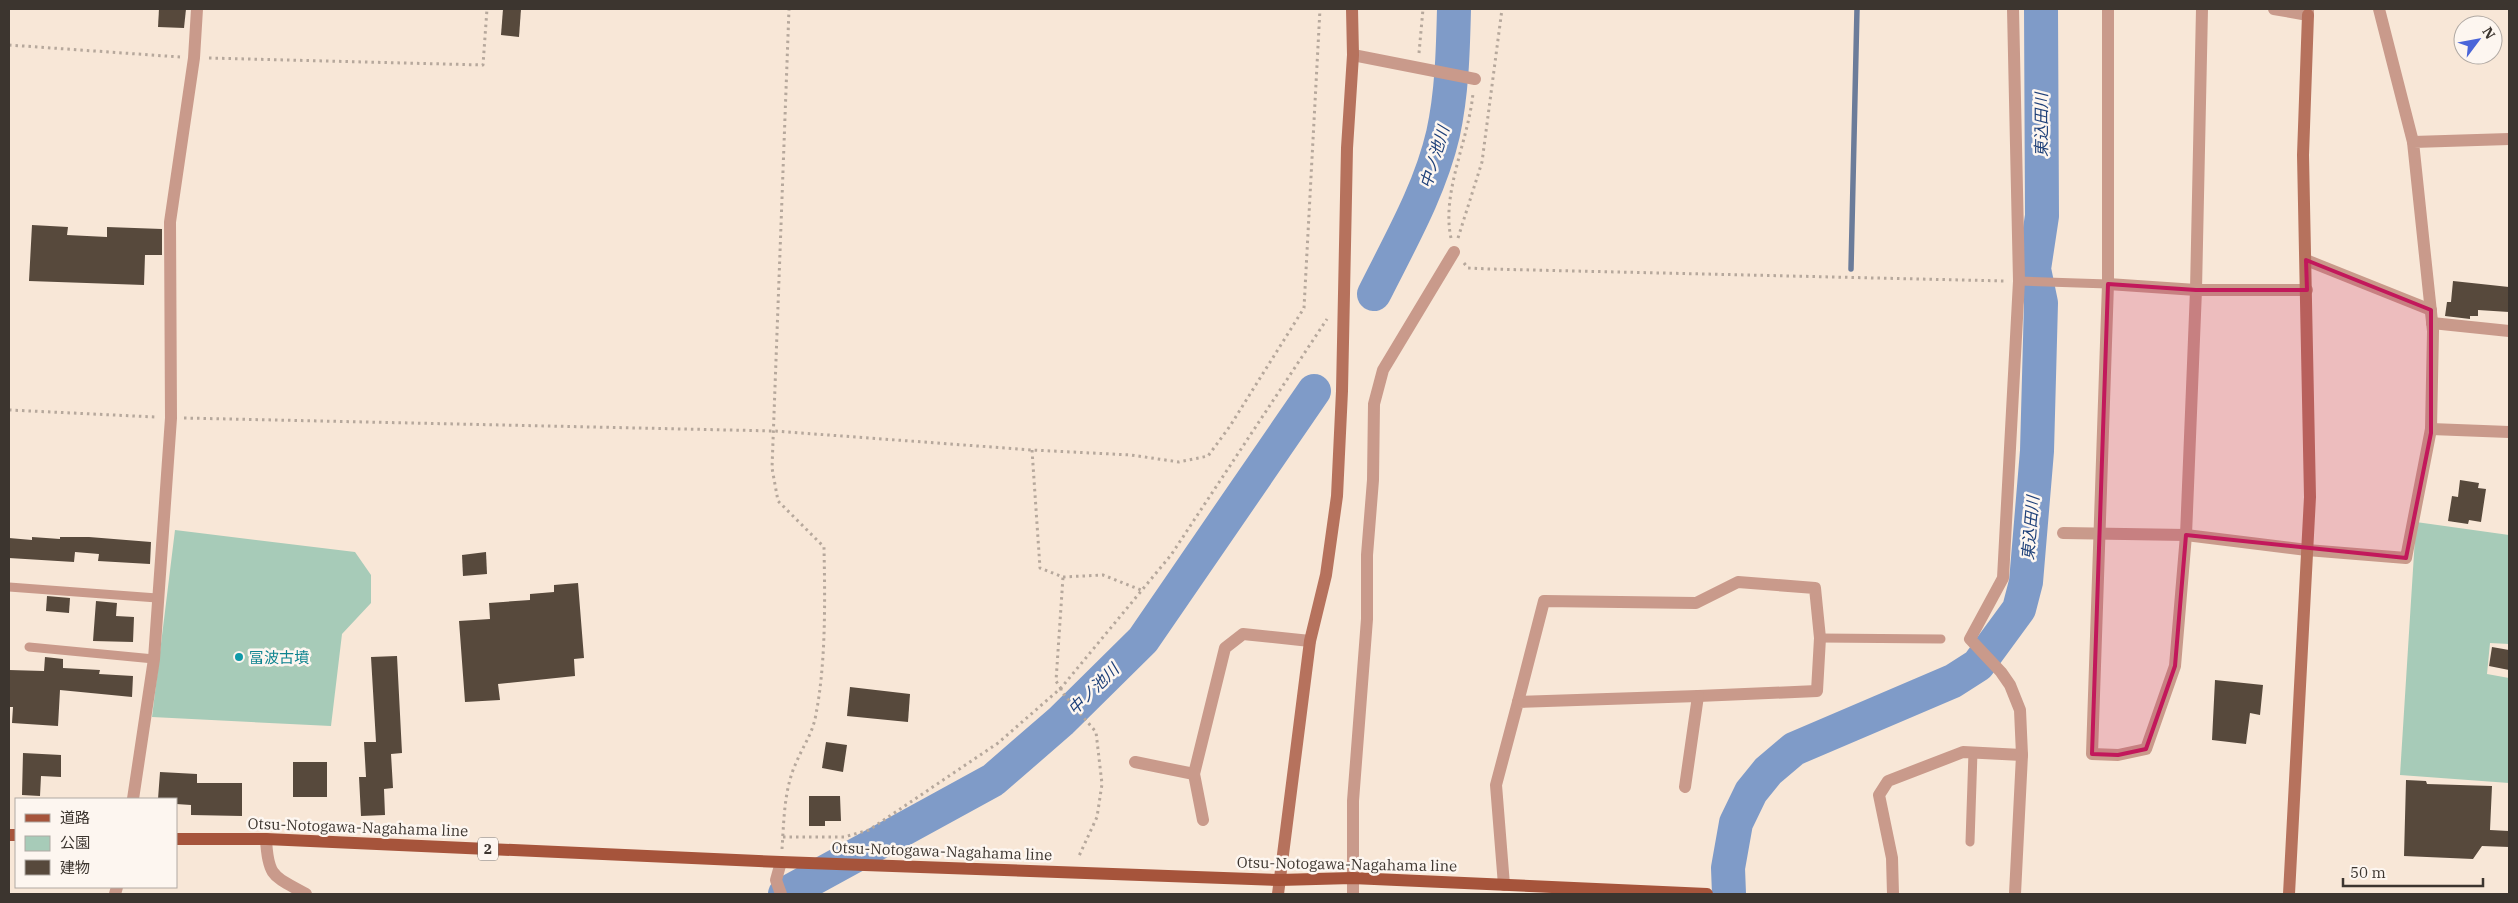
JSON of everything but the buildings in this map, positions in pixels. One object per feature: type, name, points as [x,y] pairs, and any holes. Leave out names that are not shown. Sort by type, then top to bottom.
[{"type":"main road","name":"Otsu-Notogawa-Nagahama line","points":[[178,839],[266,839],[799,863],[1279,880],[1352,878],[1504,885],[1522,890],[1707,894]]},
{"type":"street","points":[[133,798],[154,659],[171,418],[170,222],[194,58],[197,9]]},
{"type":"street","points":[[1278,894],[1310,641],[1326,575],[1336,496],[1353,55],[1352,9]]},
{"type":"street","points":[[2013,9],[2022,281],[2004,578],[1970,639],[2001,672],[2010,685],[2020,710],[2022,755],[2015,894]]},
{"type":"street","points":[[2108,9],[2108,284],[2092,754],[2118,755],[2146,749],[2175,666],[2186,535],[2196,290],[2202,9]]},
{"type":"street","points":[[2274,9],[2308,12],[2303,155],[2310,497],[2289,894]]},
{"type":"street","points":[[2063,533],[2186,535],[2307,550],[2406,558],[2431,429],[2432,317],[2413,142],[2379,9]]},
{"type":"street","points":[[1353,55],[1475,79]]},
{"type":"street","points":[[2413,142],[2509,139]]},
{"type":"street","points":[[1353,894],[1354,801],[1367,619],[1367,555],[1373,480],[1374,404],[1383,370],[1454,252]]},
{"type":"street","points":[[2306,260],[2432,317],[2509,331]]},
{"type":"street","points":[[2108,284],[2196,290],[2307,290]]},
{"type":"street","points":[[2431,429],[2509,432]]},
{"type":"street","points":[[1504,885],[1496,785],[1544,601],[1696,603],[1738,582],[1815,588],[1820,638],[1817,691],[1518,702]]},
{"type":"street","points":[[1203,820],[1194,774],[1225,648],[1244,634],[1310,641]]},
{"type":"street","points":[[1685,788],[1698,696]]},
{"type":"street","points":[[1892,894],[1892,858],[1879,795],[1888,781],[1963,752],[2022,755]]},
{"type":"street","points":[[1135,762],[1194,774]]},
{"type":"street","points":[[266,839],[267,864],[274,876],[306,894]]},
{"type":"street","points":[[781,862],[776,880],[781,894]]},
{"type":"lane","points":[[2022,281],[2108,284]]},
{"type":"lane","points":[[9,587],[157,598]]},
{"type":"lane","points":[[1820,638],[1941,640]]},
{"type":"lane","points":[[29,647],[154,659]]},
{"type":"lane","points":[[1970,842],[1973,752]]},
{"type":"path","points":[[9,44],[194,58],[483,65],[487,9]]},
{"type":"path","points":[[781,862],[784,806],[795,764],[812,732],[817,712],[825,617],[824,547],[778,500],[772,468],[789,9]]},
{"type":"path","points":[[9,410],[171,418],[774,431],[1032,450],[1131,455],[1178,462],[1208,456],[1230,426],[1304,308],[1320,9]]},
{"type":"path","points":[[1417,67],[1423,9]]},
{"type":"path","points":[[1454,252],[1482,162],[1502,9]]},
{"type":"path","points":[[1475,79],[1472,108],[1451,200],[1448,226],[1454,252],[1468,268],[2022,281]]},
{"type":"path","points":[[782,837],[844,837],[869,830],[998,743],[1061,689],[1170,555],[1345,292]]},
{"type":"path","points":[[1032,450],[1040,568],[1063,577],[1103,575],[1142,590]]},
{"type":"path","points":[[1063,577],[1056,681],[1096,732],[1102,784],[1097,817],[1079,856]]},
{"type":"highlighted area","points":[[2306,260],[2431,310],[2431,433],[2406,558],[2186,535],[2175,666],[2146,749],[2118,755],[2092,754],[2108,284],[2196,290],[2307,290]]},
{"type":"green space","points":[[2416,522],[2509,535],[2509,644],[2490,643],[2487,674],[2509,678],[2509,783],[2400,775]]},
{"type":"green space","points":[[175,530],[355,552],[371,575],[371,603],[342,634],[331,726],[152,717]]},
{"type":"waterway","name":"中ノ池川","points":[[1374,294],[1422,196],[1443,134],[1450,87],[1454,9]]},
{"type":"waterway","points":[[1851,269],[1857,9]]},
{"type":"waterway","name":"東込田川","points":[[1729,894],[1728,868],[1736,823],[1751,792],[1768,771],[1794,749],[1953,681],[1978,665],[2019,609],[2026,582],[2037,451],[2041,303],[2034,269],[2042,216],[2041,9]]},
{"type":"waterway","name":"中ノ池川","points":[[785,894],[993,780],[1061,721],[1143,640],[1314,391]]},
{"type":"place","name":"冨波古墳","points":[[239,657]]}]
